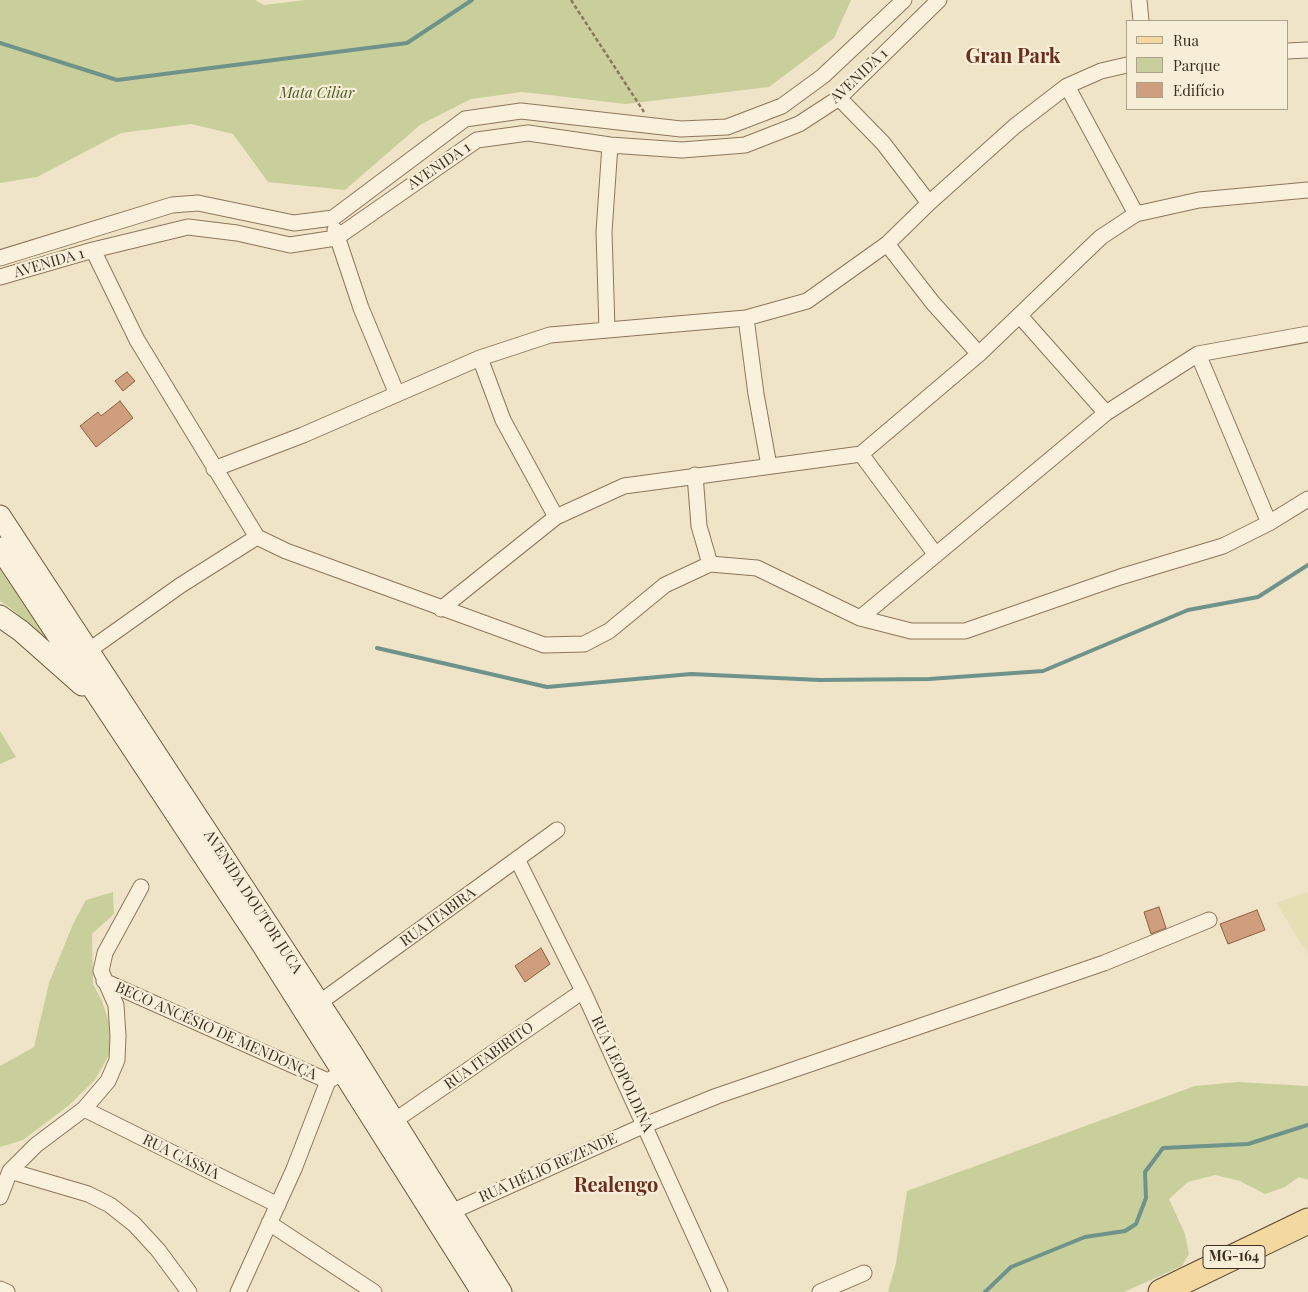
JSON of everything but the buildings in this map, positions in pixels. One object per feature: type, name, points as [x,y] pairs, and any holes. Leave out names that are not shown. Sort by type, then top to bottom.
[{"type":"main road","name":"AVENIDA DOUTOR JUCA","points":[[0,516],[319,1003],[343,1072],[394,1121],[501,1292]]},
{"type":"main road","name":"AVENIDA DOUTOR JUCA","points":[[0,548],[260,941],[482,1292]]},
{"type":"main road","points":[[0,616],[21,631],[108,711]]},
{"type":"main road","name":"MG-164","points":[[1161,1292],[1308,1221]]},
{"type":"street","name":"AVENIDA 1","points":[[0,258],[172,204],[198,203],[294,223],[333,218],[465,119],[521,111],[654,127],[681,129],[727,127],[782,106],[823,76],[904,0]]},
{"type":"street","name":"AVENIDA 1","points":[[0,277],[93,250],[188,227],[237,233],[290,245],[336,238],[477,140],[528,133],[610,145],[682,150],[745,145],[799,124],[839,98],[939,0]]},
{"type":"street","points":[[1139,0],[1140,20]]},
{"type":"street","points":[[1288,51],[1308,50]]},
{"type":"street","points":[[214,469],[302,436],[480,358],[550,335],[746,318],[807,301],[887,244],[929,203],[1015,126],[1067,86],[1101,71],[1126,65]]},
{"type":"street","points":[[1067,86],[1136,214]]},
{"type":"street","points":[[839,98],[883,143],[929,203]]},
{"type":"street","points":[[607,330],[604,232],[610,145]]},
{"type":"street","points":[[442,609],[556,517],[624,486],[861,454],[979,354],[1101,237],[1136,214],[1199,200],[1308,190]]},
{"type":"street","points":[[333,218],[336,238],[361,308],[398,394]]},
{"type":"street","points":[[887,244],[932,303],[979,354]]},
{"type":"street","points":[[93,250],[137,340],[257,537],[286,551],[544,645],[584,644],[609,631],[664,585],[710,564],[757,568],[860,618],[911,631],[964,631],[1120,577],[1223,546],[1269,523],[1308,499]]},
{"type":"street","points":[[1020,316],[1106,413]]},
{"type":"street","points":[[746,318],[756,394],[769,466]]},
{"type":"street","points":[[860,618],[1106,413],[1198,354],[1308,334]]},
{"type":"street","points":[[1198,354],[1269,523]]},
{"type":"street","points":[[480,358],[503,420],[556,517]]},
{"type":"street","points":[[861,454],[936,555]]},
{"type":"street","points":[[695,476],[699,526],[710,564]]},
{"type":"street","points":[[88,651],[182,585],[257,537]]},
{"type":"street","name":"RUA ITABIRA","points":[[319,1003],[557,830]]},
{"type":"street","name":"RUA LEOPOLDINA","points":[[517,859],[583,991],[720,1292]]},
{"type":"street","points":[[0,1197],[10,1171],[36,1145],[84,1109],[108,1081],[117,1060],[116,1005],[101,971],[105,953],[141,887]]},
{"type":"street","name":"RUA HÉLIO REZENDE","points":[[451,1212],[645,1125],[717,1096],[1104,963],[1209,920]]},
{"type":"street","name":"BECO ANCÉSIO DE MENDONÇA","points":[[104,981],[343,1072]]},
{"type":"street","name":"RUA ITABIRITO","points":[[394,1121],[583,991]]},
{"type":"street","points":[[238,1292],[269,1223],[343,1072]]},
{"type":"street","name":"RUA CÁSSIA","points":[[84,1109],[278,1205]]},
{"type":"street","points":[[10,1171],[88,1194],[110,1206],[134,1224],[158,1250],[189,1292]]},
{"type":"street","points":[[269,1223],[367,1290]]},
{"type":"street","points":[[820,1292],[864,1273]]},
{"type":"street","points":[[0,1289],[7,1292]]},
{"type":"path","points":[[571,0],[654,127]]},
{"type":"shaded area","points":[[1308,892],[1308,954],[1276,903]]},
{"type":"green space","name":"Mata Ciliar","points":[[0,0],[255,0],[264,5],[306,0],[851,0],[834,38],[769,87],[626,104],[522,92],[471,99],[420,125],[345,190],[268,182],[233,134],[191,124],[121,133],[37,177],[0,183]]},
{"type":"green space","points":[[0,565],[62,657],[13,610],[0,601]]},
{"type":"green space","points":[[0,731],[16,757],[0,764]]},
{"type":"green space","points":[[113,892],[114,914],[92,934],[93,984],[102,1001],[111,1028],[109,1055],[95,1080],[68,1106],[23,1140],[0,1147],[0,1066],[34,1047],[49,983],[73,924],[86,900]]},
{"type":"green space","points":[[1238,1082],[1308,1086],[1308,1180],[1299,1177],[1285,1187],[1265,1194],[1240,1181],[1215,1175],[1188,1182],[1169,1199],[1185,1234],[1189,1254],[1182,1266],[1124,1292],[888,1292],[896,1263],[907,1191],[1195,1086]]},
{"type":"waterway","points":[[0,43],[117,80],[407,43],[472,0]]},
{"type":"waterway","points":[[377,648],[547,687],[691,674],[820,680],[929,679],[1043,671],[1188,610],[1258,597],[1308,565]]},
{"type":"waterway","points":[[985,1292],[1011,1267],[1085,1237],[1125,1231],[1136,1224],[1146,1198],[1145,1172],[1163,1148],[1248,1144],[1308,1125]]},
{"type":"district","name":"Gran Park","points":[[1013,57]]},
{"type":"district","name":"Realengo","points":[[616,1186]]}]
